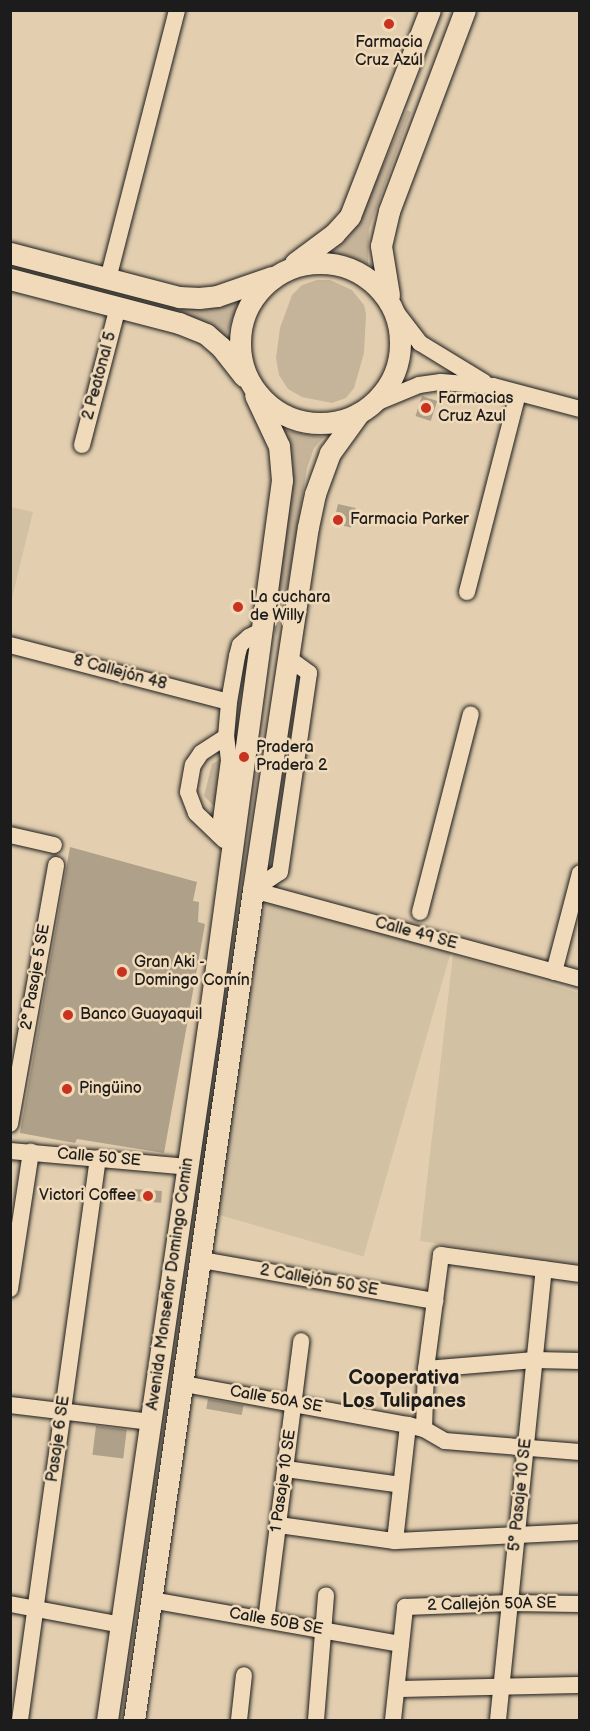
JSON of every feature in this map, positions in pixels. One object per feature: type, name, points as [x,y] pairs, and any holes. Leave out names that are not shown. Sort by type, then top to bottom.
[{"type":"main road","points":[[250,387],[240,346],[247,313],[255,299],[283,272],[334,234],[350,216],[430,10]]},
{"type":"main road","points":[[10,279],[179,323],[206,334],[221,347],[250,387],[277,413],[304,423],[333,422],[364,410],[387,383],[397,354],[399,339],[382,264],[382,236],[389,211],[465,10]]},
{"type":"main road","points":[[10,253],[179,297],[199,298],[217,296],[305,262],[340,263],[370,277],[392,304]]},
{"type":"main road","name":"Avenida Monseñor Domingo Comin","points":[[107,1720],[188,1167],[226,841],[261,631],[282,480],[279,446],[250,387]]},
{"type":"main road","name":"Avenida Monseñor Domingo Comin","points":[[134,1720],[202,1260],[253,890],[315,494],[334,445],[364,410]]},
{"type":"street","points":[[108,279],[177,10]]},
{"type":"street","points":[[392,304],[420,343],[493,386]]},
{"type":"street","name":"2 Peatonal 5","points":[[82,445],[118,307]]},
{"type":"street","points":[[364,410],[419,385],[467,383],[493,386],[579,409]]},
{"type":"street","points":[[467,592],[518,393]]},
{"type":"street","name":"Avenida Monseñor Domingo Comin","points":[[226,841],[229,760],[226,737],[229,702],[240,645],[261,631]]},
{"type":"street","name":"8 Callejón 48","points":[[10,645],[229,702]]},
{"type":"street","points":[[420,912],[471,714]]},
{"type":"street","points":[[226,737],[201,753],[193,765],[188,782],[190,802],[196,813],[226,841]]},
{"type":"street","points":[[10,835],[54,844]]},
{"type":"street","name":"2° Pasaje 5 SE","points":[[10,1124],[56,865]]},
{"type":"street","points":[[554,972],[579,873]]},
{"type":"street","name":"Calle 49 SE","points":[[253,890],[579,980]]},
{"type":"street","name":"Calle 50 SE","points":[[10,1150],[188,1167]]},
{"type":"street","points":[[10,1289],[31,1152]]},
{"type":"street","name":"Pasaje 6 SE","points":[[20,1720],[98,1158]]},
{"type":"street","points":[[395,1541],[401,1485],[416,1427],[426,1369],[441,1256],[579,1274]]},
{"type":"street","name":"2 Callejón 50 SE","points":[[202,1260],[435,1301]]},
{"type":"street","name":"5° Pasaje 10 SE","points":[[498,1720],[544,1269]]},
{"type":"street","name":"1 Pasaje 10 SE","points":[[266,1620],[295,1404],[301,1341]]},
{"type":"street","points":[[426,1369],[535,1360],[579,1361]]},
{"type":"street","name":"Calle 50A SE","points":[[184,1384],[416,1427],[445,1441],[579,1452]]},
{"type":"street","points":[[10,1404],[151,1422]]},
{"type":"street","points":[[286,1469],[401,1485]]},
{"type":"street","points":[[279,1525],[395,1541],[579,1532]]},
{"type":"street","points":[[316,1720],[326,1595]]},
{"type":"street","name":"Calle 50B SE","points":[[151,1600],[401,1644]]},
{"type":"street","name":"2 Callejón 50A SE","points":[[401,1644],[405,1607],[510,1603],[579,1604]]},
{"type":"street","points":[[10,1605],[121,1625]]},
{"type":"street","points":[[393,1720],[401,1644]]},
{"type":"street","points":[[239,1720],[244,1675]]},
{"type":"street","points":[[397,1689],[579,1685]]},
{"type":"shaded area","points":[[407,110],[411,112],[369,229],[368,265],[344,255],[329,254],[347,238],[357,225]]},
{"type":"shaded area","points":[[10,264],[178,307],[204,310],[241,299],[224,340],[11,271]]},
{"type":"shaded area","points":[[317,280],[330,280],[352,290],[364,305],[366,314],[364,353],[354,388],[346,398],[332,403],[302,397],[288,389],[279,375],[276,358],[280,328],[292,295],[302,285]]},
{"type":"shaded area","points":[[282,430],[324,437],[314,448],[307,468],[282,620],[276,636],[273,621],[293,469],[290,449]]},
{"type":"shaded area","points":[[10,507],[33,512],[11,602]]},
{"type":"shaded area","points":[[225,757],[217,809],[204,796],[212,764]]},
{"type":"shaded area","points":[[267,900],[451,953],[363,1256],[180,1204]]},
{"type":"shaded area","points":[[453,955],[579,993],[579,1265],[420,1241]]},
{"type":"building","name":"Farmacias Cruz Azul","points":[[422,396],[437,401],[431,421],[416,416]]},
{"type":"building","points":[[338,504],[356,508],[351,528],[334,523]]},
{"type":"building","name":"Gran Aki - Domingo Comín","points":[[70,847],[197,882],[193,901],[199,902],[198,922],[205,924],[164,1153],[77,1139],[75,1143],[20,1133]]},
{"type":"building","name":"Victori Coffee","points":[[135,1189],[162,1191],[161,1203],[134,1201]]},
{"type":"building","points":[[208,1399],[243,1405],[242,1415],[206,1409]]},
{"type":"building","points":[[96,1426],[127,1430],[123,1459],[92,1455]]},
{"type":"place","name":"Farmacia Cruz Azúl","points":[[389,24]]},
{"type":"place","name":"Farmacias Cruz Azul","points":[[426,408]]},
{"type":"place","name":"Farmacia Parker","points":[[338,520]]},
{"type":"place","name":"La cuchara de Willy","points":[[238,607]]},
{"type":"place","name":"Pradera Pradera 2","points":[[244,757]]},
{"type":"place","name":"Gran Aki - Domingo Comín","points":[[122,972]]},
{"type":"place","name":"Banco Guayaquil","points":[[68,1015]]},
{"type":"place","name":"Pingüino","points":[[67,1089]]},
{"type":"place","name":"Victori Coffee","points":[[148,1196]]},
{"type":"district","name":"Cooperativa Los Tulipanes","points":[[404,1390]]}]
